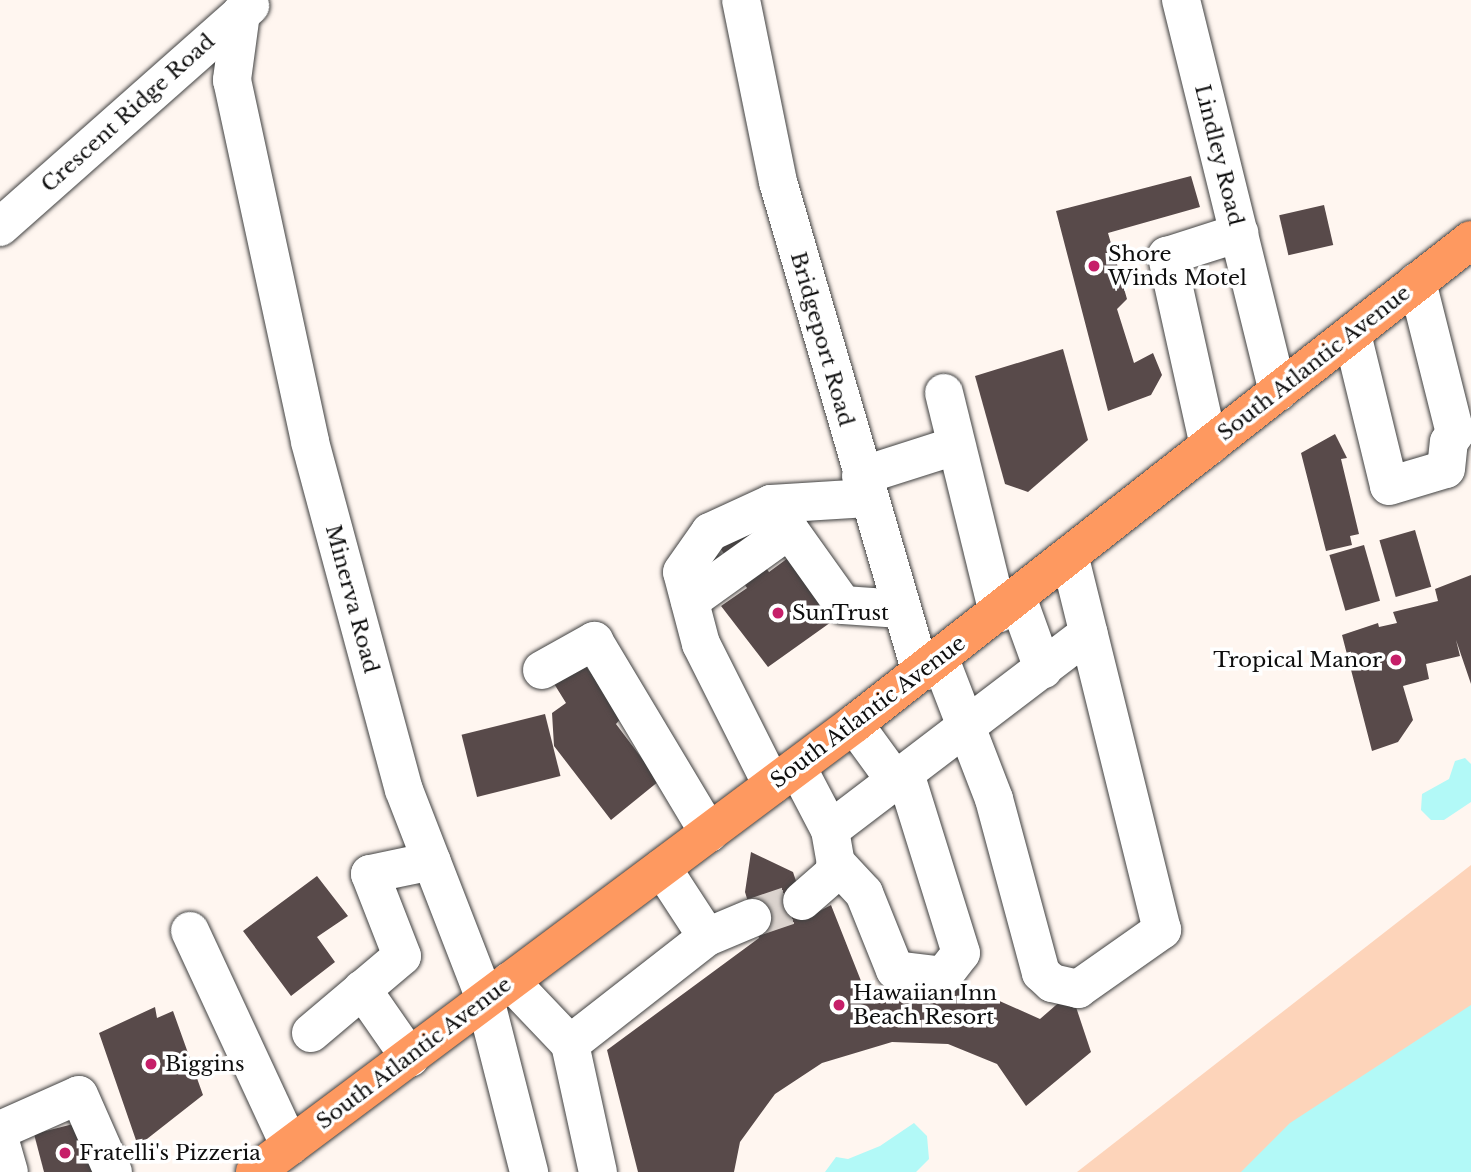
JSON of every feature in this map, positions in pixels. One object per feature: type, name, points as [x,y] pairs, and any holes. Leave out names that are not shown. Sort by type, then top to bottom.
[{"type":"main road","name":"South Atlantic Avenue","points":[[270,1163],[931,666],[1471,240]]},
{"type":"street","name":"Bridgeport Road","points":[[741,0],[778,182],[901,609],[931,666],[970,726],[1041,972],[1052,983],[1078,989],[1163,930],[1089,633]]},
{"type":"street","name":"Lindley Road","points":[[1181,0],[1278,392]]},
{"type":"street","name":"Crescent Ridge Road","points":[[0,227],[249,6]]},
{"type":"street","name":"Minerva Road","points":[[249,6],[232,80],[310,442],[404,790],[432,860],[497,990],[529,1172]]},
{"type":"street","points":[[1209,446],[1167,256],[1239,233]]},
{"type":"street","points":[[1352,334],[1389,486],[1446,469],[1449,442],[1455,433],[1417,282]]},
{"type":"street","points":[[944,393],[955,446],[1007,605],[1043,669]]},
{"type":"street","points":[[855,724],[901,780],[961,953],[943,976],[895,970],[864,893],[784,776],[701,644],[690,601],[780,517],[865,487],[955,446]]},
{"type":"street","points":[[780,517],[843,605],[901,609]]},
{"type":"street","points":[[802,901],[833,874],[833,847],[901,780],[1089,633],[1069,555]]},
{"type":"street","points":[[542,670],[594,641],[709,833]]},
{"type":"street","points":[[311,1032],[402,956],[370,874],[432,860]]},
{"type":"street","points":[[662,868],[707,937]]},
{"type":"street","points":[[570,1044],[707,937],[752,918]]},
{"type":"street","points":[[190,931],[270,1163]]},
{"type":"street","points":[[362,989],[410,1058]]},
{"type":"street","points":[[497,990],[558,1025],[570,1044],[598,1172]]},
{"type":"street","points":[[0,1130],[79,1096],[113,1172]]},
{"type":"street","points":[[0,1141],[9,1172]]},
{"type":"sand","points":[[1471,865],[1471,1107],[1384,1172],[1077,1172]]},
{"type":"water","points":[[1465,758],[1471,764],[1471,802],[1444,820],[1431,820],[1421,810],[1422,794],[1449,779],[1455,761]]},
{"type":"water","points":[[1471,1005],[1471,1172],[1241,1172],[1290,1123]]},
{"type":"water","points":[[914,1123],[927,1136],[929,1159],[916,1172],[825,1172],[836,1157],[848,1159],[880,1146]]},
{"type":"building","name":"Shore Winds Motel","points":[[1191,176],[1200,207],[1108,233],[1127,299],[1117,309],[1134,363],[1153,353],[1162,375],[1151,395],[1108,411],[1056,211]]},
{"type":"building","points":[[1324,205],[1333,245],[1288,255],[1279,215]]},
{"type":"building","points":[[1063,349],[1088,440],[1028,492],[1005,484],[975,376]]},
{"type":"building","points":[[1335,434],[1347,458],[1341,459],[1359,534],[1350,536],[1352,545],[1326,551],[1301,453]]},
{"type":"building","name":"SunTrust","points":[[736,527],[769,572],[788,558],[834,620],[768,667],[721,606],[747,588],[716,542]]},
{"type":"building","points":[[1415,530],[1431,587],[1396,597],[1379,540]]},
{"type":"building","points":[[1364,545],[1380,601],[1345,611],[1329,555]]},
{"type":"building","name":"Tropical Manor","points":[[1471,575],[1471,684],[1456,640],[1460,656],[1426,664],[1429,679],[1403,686],[1413,720],[1398,742],[1372,751],[1342,635],[1378,623],[1379,627],[1397,623],[1393,612],[1438,601],[1435,589]]},
{"type":"building","points":[[576,653],[623,716],[616,724],[659,781],[611,820],[554,746],[552,713],[566,703],[548,674]]},
{"type":"building","points":[[545,714],[560,776],[477,797],[462,735]]},
{"type":"building","name":"Hawaiian Inn Beach Resort","points":[[751,852],[793,872],[808,917],[831,905],[865,991],[916,984],[977,991],[1040,1019],[1071,992],[1091,1052],[1026,1106],[997,1064],[948,1044],[892,1042],[822,1063],[775,1094],[740,1142],[734,1172],[638,1172],[607,1050],[759,938],[745,892]]},
{"type":"building","points":[[317,876],[348,916],[317,937],[335,962],[291,996],[243,931]]},
{"type":"building","name":"Biggins","points":[[155,1007],[157,1018],[173,1011],[203,1095],[138,1146],[99,1033]]},
{"type":"building","name":"Fratelli's Pizzeria","points":[[81,1122],[95,1172],[44,1172],[34,1134]]},
{"type":"tunnel","points":[[752,918],[802,901]]},
{"type":"place","name":"Shore Winds Motel","points":[[1094,266]]},
{"type":"place","name":"SunTrust","points":[[778,613]]},
{"type":"place","name":"Tropical Manor","points":[[1396,660]]},
{"type":"place","name":"Hawaiian Inn Beach Resort","points":[[839,1005]]},
{"type":"place","name":"Biggins","points":[[151,1064]]},
{"type":"place","name":"Fratelli's Pizzeria","points":[[65,1153]]}]
